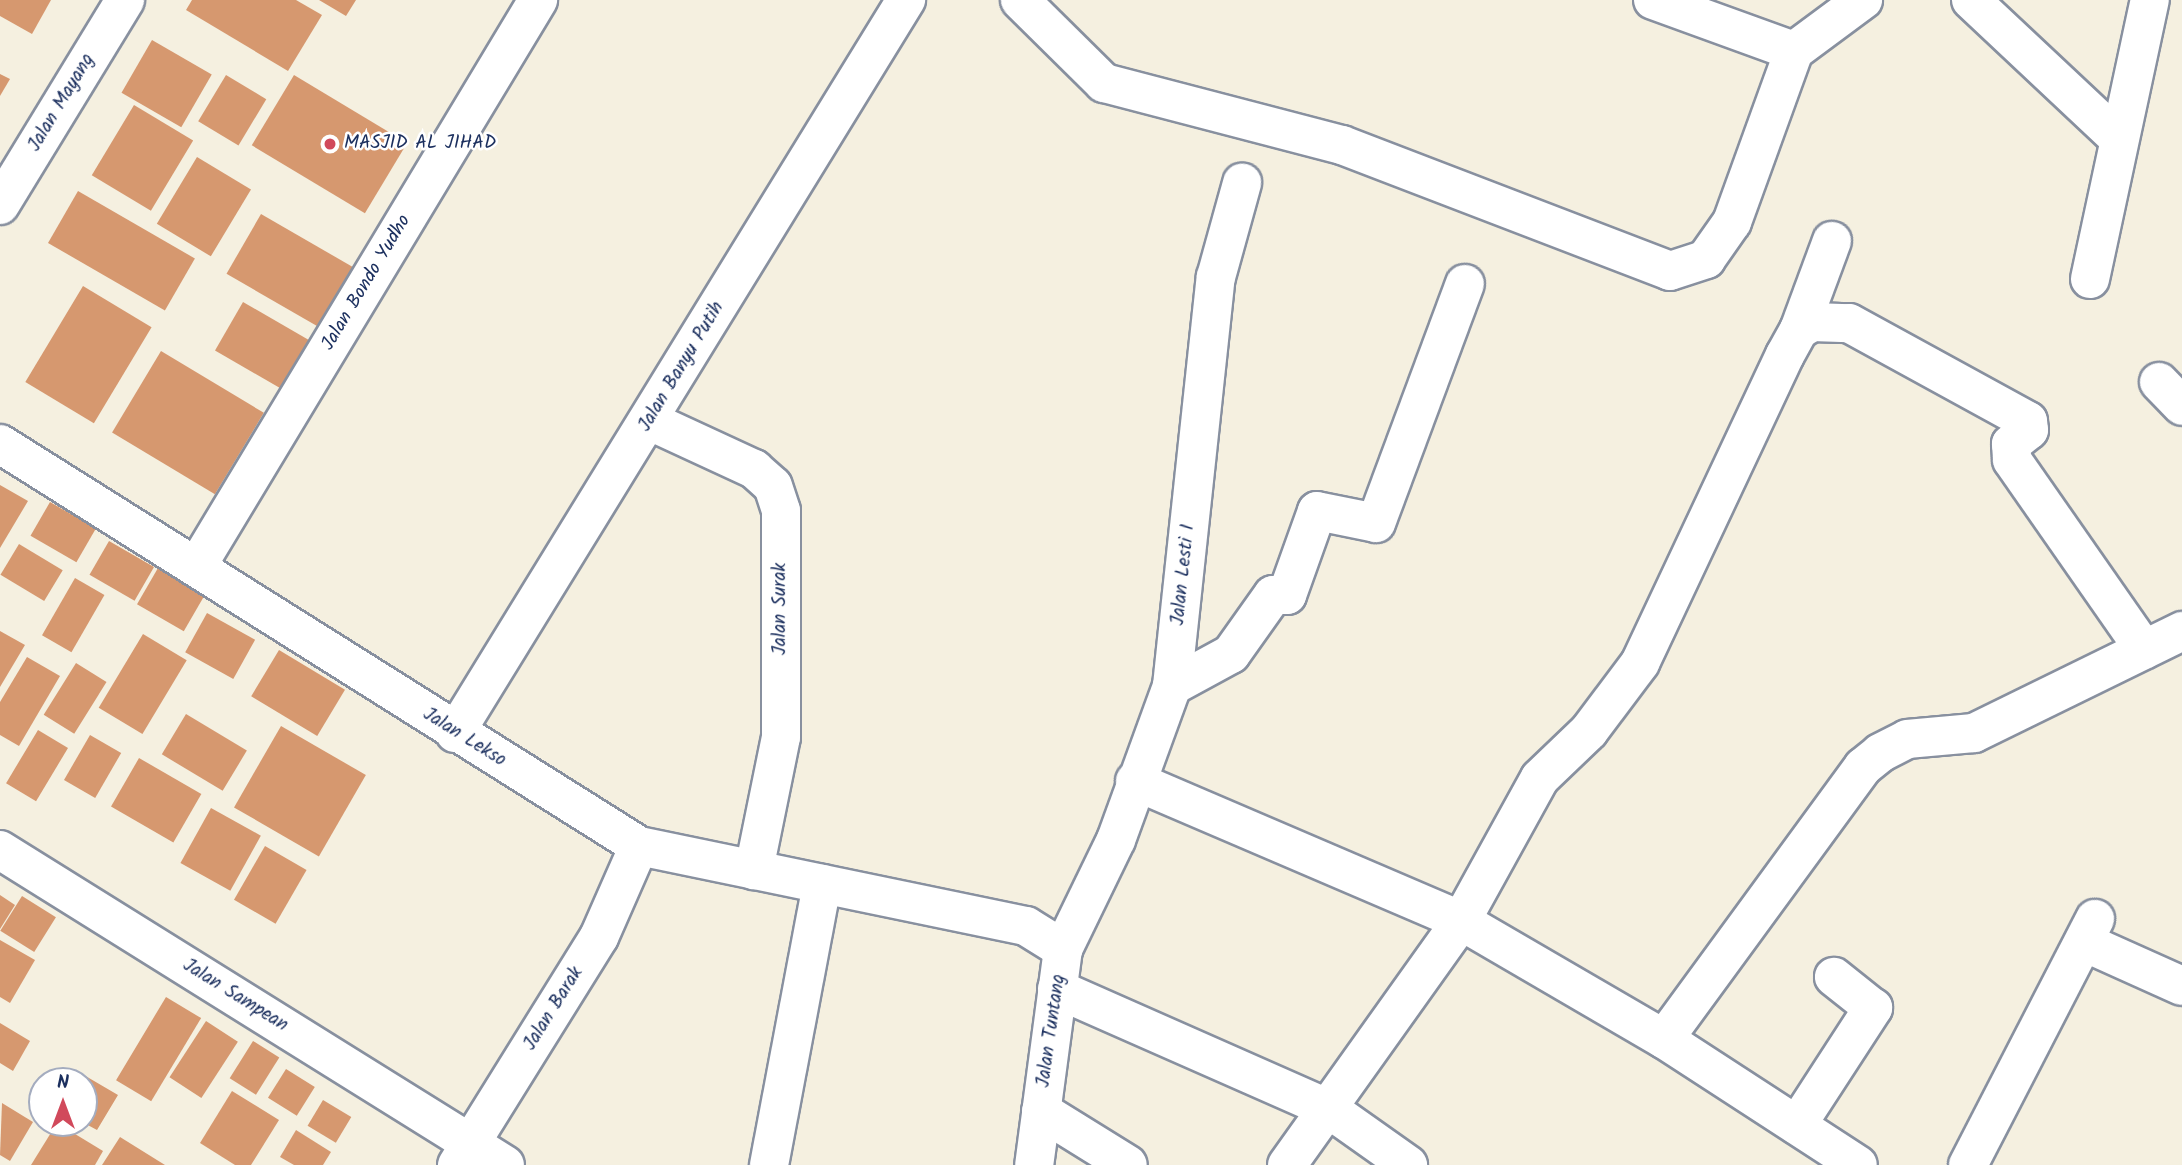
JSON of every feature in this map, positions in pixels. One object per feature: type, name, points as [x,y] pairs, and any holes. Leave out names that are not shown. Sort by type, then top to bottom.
[{"type":"street","name":"Jalan Mayang","points":[[0,205],[125,0]]},
{"type":"street","name":"Jalan Bondo Yudho","points":[[197,566],[538,0]]},
{"type":"street","name":"Jalan Banyu Putih","points":[[456,733],[906,0]]},
{"type":"street","points":[[1020,0],[1104,83],[1342,145],[1670,271],[1706,260],[1732,222],[1794,51],[1863,0]]},
{"type":"street","points":[[1653,0],[1794,51]]},
{"type":"street","points":[[1970,0],[2119,139]]},
{"type":"street","points":[[2091,279],[2150,0]]},
{"type":"street","name":"Jalan Lesti I","points":[[1063,949],[1116,840],[1135,781],[1172,686],[1216,278],[1242,183]]},
{"type":"street","points":[[1287,1165],[1461,920],[1540,778],[1589,730],[1640,663],[1799,330],[1832,242]]},
{"type":"street","points":[[1172,686],[1231,653],[1273,594],[1287,595],[1317,511],[1376,523],[1465,284]]},
{"type":"street","points":[[1799,330],[1832,318],[1849,323],[2028,421],[2029,430],[2011,444],[2012,460],[2144,649]]},
{"type":"street","name":"Jalan Surak","points":[[650,421],[754,469],[773,486],[781,511],[780,737],[754,870]]},
{"type":"street","name":"Jalan Lekso","points":[[0,444],[639,846],[976,916]]},
{"type":"street","points":[[1664,1039],[1863,766],[1907,739],[1974,733],[2181,632]]},
{"type":"street","points":[[1135,781],[1461,920],[1664,1039],[1858,1165]]},
{"type":"street","name":"Jalan Barak","points":[[463,1154],[599,937],[639,846]]},
{"type":"street","name":"Jalan Sampean","points":[[0,850],[463,1154],[505,1165]]},
{"type":"street","points":[[768,1165],[822,884]]},
{"type":"street","name":"Jalan Tuntang","points":[[976,916],[1026,926],[1063,949],[1034,1165]]},
{"type":"street","points":[[1968,1165],[2090,930],[2182,986]]},
{"type":"street","points":[[1797,1125],[1872,1012],[1834,977]]},
{"type":"street","points":[[1056,989],[1328,1109],[1408,1165]]},
{"type":"street","points":[[1041,1111],[1128,1165]]},
{"type":"building","points":[[0,0],[51,0],[32,34],[0,16]]},
{"type":"building","points":[[192,0],[296,0],[322,15],[288,71],[186,10]]},
{"type":"building","points":[[319,0],[356,0],[346,16]]},
{"type":"building","points":[[152,40],[212,74],[181,127],[122,93]]},
{"type":"building","points":[[0,74],[10,79],[0,96]]},
{"type":"building","points":[[226,75],[266,99],[238,145],[198,121]]},
{"type":"building","name":"MASJID AL JIHAD","points":[[294,75],[407,143],[365,213],[252,145]]},
{"type":"building","points":[[134,105],[193,141],[151,211],[92,175]]},
{"type":"building","points":[[197,157],[251,189],[211,256],[157,224]]},
{"type":"building","points":[[78,191],[195,258],[165,310],[48,243]]},
{"type":"building","points":[[261,214],[354,268],[319,327],[227,274]]},
{"type":"building","points":[[83,286],[152,327],[94,423],[25,382]]},
{"type":"building","points":[[243,302],[311,341],[283,390],[215,350]]},
{"type":"building","points":[[161,351],[264,413],[215,494],[112,432]]},
{"type":"building","points":[[0,485],[28,501],[0,548]]},
{"type":"building","points":[[50,502],[96,528],[76,562],[31,536]]},
{"type":"building","points":[[109,541],[154,567],[135,601],[89,575]]},
{"type":"building","points":[[19,544],[63,570],[44,601],[0,575]]},
{"type":"building","points":[[158,568],[205,595],[184,631],[137,604]]},
{"type":"building","points":[[75,578],[104,595],[71,652],[42,635]]},
{"type":"building","points":[[207,613],[255,640],[233,679],[185,652]]},
{"type":"building","points":[[0,631],[25,645],[0,687]]},
{"type":"building","points":[[143,634],[187,660],[142,734],[99,708]]},
{"type":"building","points":[[279,650],[345,690],[317,736],[251,696]]},
{"type":"building","points":[[27,657],[60,676],[19,746],[0,735],[0,702]]},
{"type":"building","points":[[76,663],[107,682],[74,734],[44,715]]},
{"type":"building","points":[[186,714],[247,751],[223,791],[162,754]]},
{"type":"building","points":[[281,726],[366,775],[319,856],[234,807]]},
{"type":"building","points":[[38,730],[68,748],[36,801],[6,783]]},
{"type":"building","points":[[90,735],[121,753],[95,798],[64,780]]},
{"type":"building","points":[[139,758],[201,794],[173,842],[111,806]]},
{"type":"building","points":[[211,808],[261,836],[230,891],[180,863]]},
{"type":"building","points":[[265,846],[307,870],[276,924],[234,900]]},
{"type":"building","points":[[0,895],[15,905],[0,929]]},
{"type":"building","points":[[22,896],[56,917],[34,952],[0,931]]},
{"type":"building","points":[[0,940],[35,960],[10,1003],[0,997]]},
{"type":"building","points":[[166,997],[201,1018],[151,1101],[116,1080]]},
{"type":"building","points":[[206,1021],[238,1042],[201,1098],[170,1077]]},
{"type":"building","points":[[0,1023],[30,1041],[13,1071],[0,1063]]},
{"type":"building","points":[[253,1041],[279,1057],[256,1095],[230,1078]]},
{"type":"building","points":[[286,1069],[315,1087],[297,1116],[268,1098]]},
{"type":"building","points":[[98,1083],[118,1095],[98,1128]]},
{"type":"building","points":[[232,1091],[279,1120],[251,1165],[235,1165],[200,1143]]},
{"type":"building","points":[[323,1100],[351,1117],[336,1143],[308,1126]]},
{"type":"building","points":[[2,1103],[28,1119],[28,1130],[10,1161],[0,1155]]},
{"type":"building","points":[[296,1130],[331,1152],[323,1165],[294,1165],[280,1157]]},
{"type":"building","points":[[48,1137],[80,1137],[103,1151],[95,1165],[31,1165]]},
{"type":"building","points":[[120,1137],[165,1165],[102,1165]]},
{"type":"place","name":"MASJID AL JIHAD","points":[[330,144]]}]
